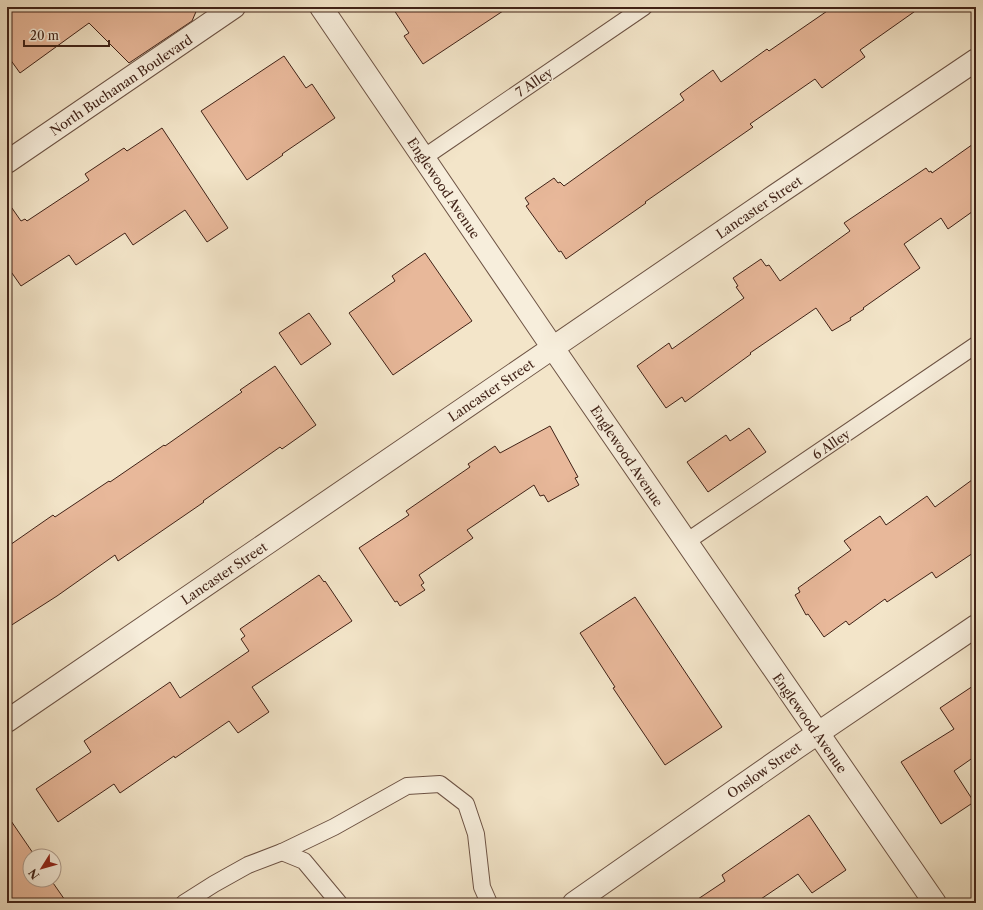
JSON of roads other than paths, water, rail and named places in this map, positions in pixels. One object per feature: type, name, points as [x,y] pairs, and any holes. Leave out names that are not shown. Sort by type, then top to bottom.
[{"type":"street","name":"North Buchanan Boulevard","points":[[7,162],[234,7]]},
{"type":"street","name":"Englewood Avenue","points":[[321,7],[553,348],[935,903]]},
{"type":"street","name":"Lancaster Street","points":[[7,721],[976,60]]},
{"type":"street","name":"Onslow Street","points":[[574,903],[818,733],[976,626]]},
{"type":"lane","name":"7 Alley","points":[[423,158],[644,7]]},
{"type":"lane","name":"6 Alley","points":[[686,542],[976,345]]},
{"type":"lane","points":[[184,903],[248,865],[282,852],[334,827],[407,786],[440,784],[466,804],[476,834],[482,887],[489,903]]},
{"type":"lane","points":[[282,852],[304,861],[339,903]]}]
